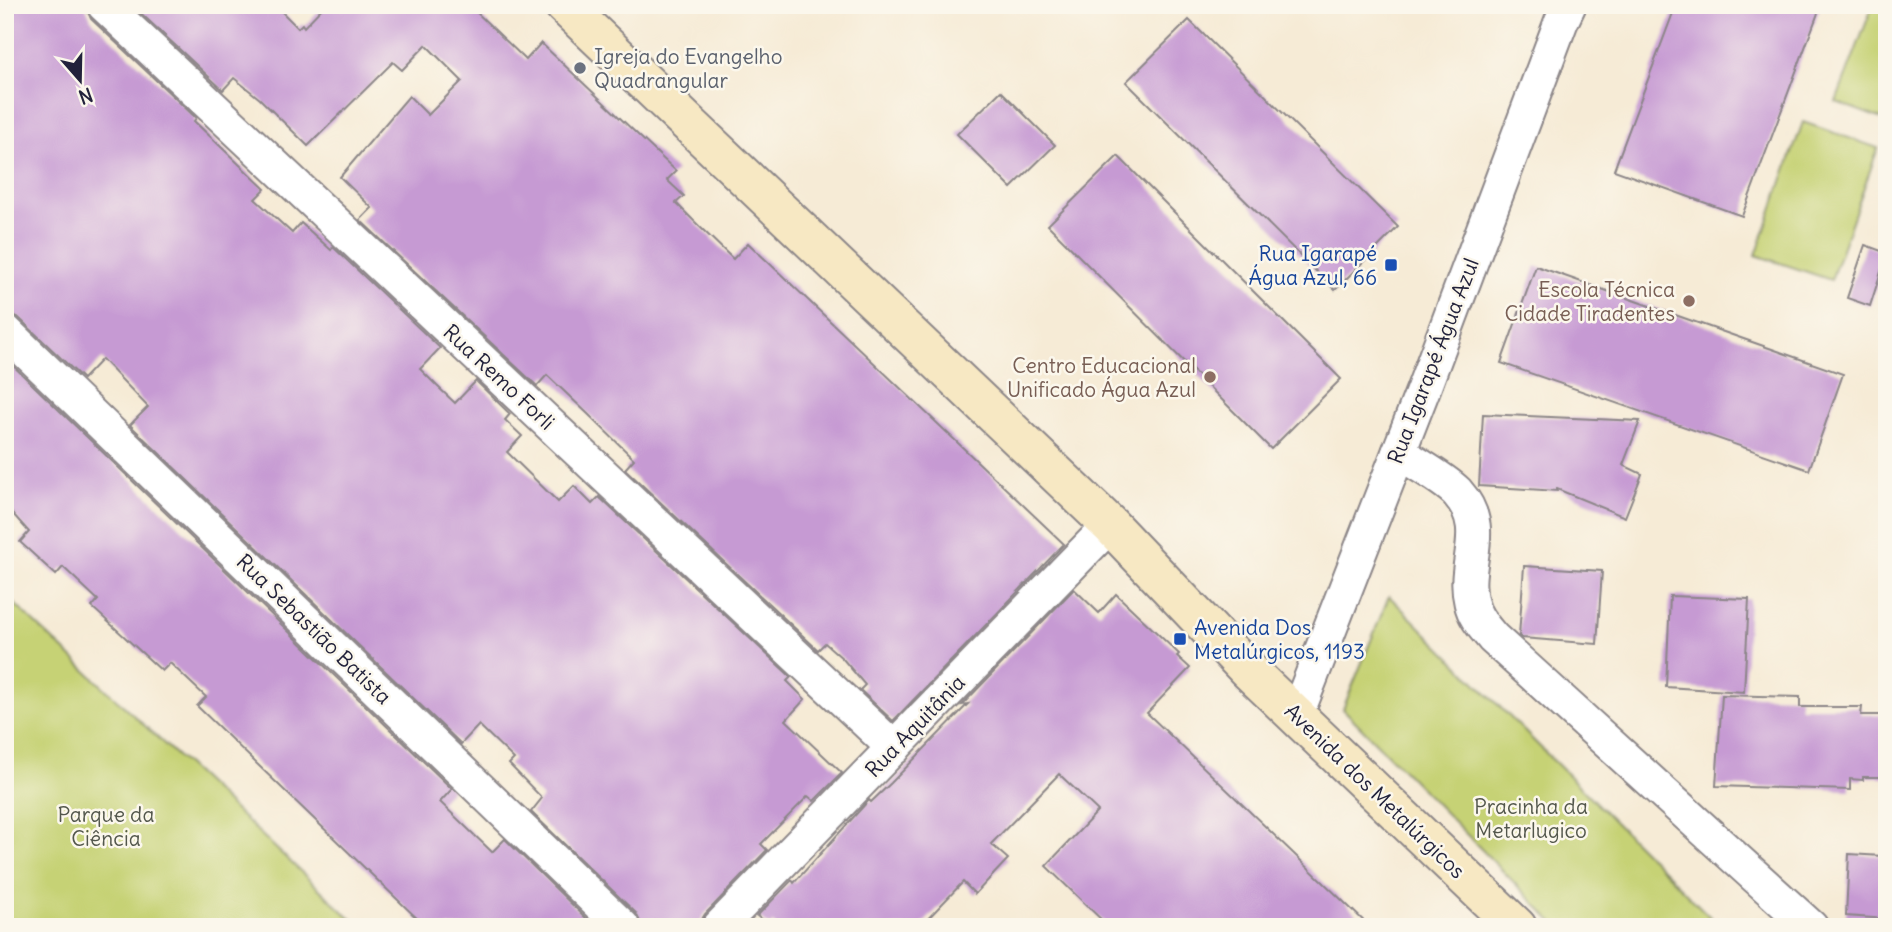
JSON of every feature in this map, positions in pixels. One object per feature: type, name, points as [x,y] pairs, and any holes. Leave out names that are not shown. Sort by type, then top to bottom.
[{"type":"main road","name":"Avenida dos Metalúrgicos","points":[[564,5],[1110,525],[1234,656],[1517,927]]},
{"type":"street","name":"Rua Remo Forli","points":[[104,5],[894,748]]},
{"type":"street","name":"Rua Igarapé Água Azul","points":[[1296,716],[1569,5]]},
{"type":"street","name":"Rua Sebastião Batista","points":[[5,331],[623,927]]},
{"type":"street","points":[[1399,452],[1456,491],[1470,510],[1475,537],[1469,578],[1470,600],[1477,618],[1493,638],[1811,927]]},
{"type":"street","name":"Rua Aquitânia","points":[[719,927],[1110,525]]},
{"type":"green space","points":[[1873,5],[1887,5],[1887,121],[1836,102]]},
{"type":"green space","points":[[1803,122],[1878,148],[1831,280],[1756,255]]},
{"type":"green space","name":"Parque da Ciência","points":[[5,595],[360,927],[5,927]]},
{"type":"green space","name":"Pracinha da Metarlugico","points":[[1389,596],[1720,927],[1558,927],[1343,709]]},
{"type":"building","points":[[5,5],[85,5],[91,19],[196,118],[194,121],[265,189],[255,199],[292,233],[301,223],[331,250],[333,247],[440,348],[420,369],[437,386],[455,403],[476,381],[510,414],[505,420],[522,436],[507,452],[558,502],[574,486],[592,504],[599,497],[791,677],[787,681],[805,699],[786,720],[842,773],[814,801],[808,796],[761,844],[767,850],[705,914],[697,927],[642,927],[636,913],[531,812],[542,798],[509,764],[514,759],[479,725],[461,744],[130,425],[148,407],[102,359],[83,379],[18,317],[5,312]]},
{"type":"building","points":[[132,5],[275,5],[298,28],[302,24],[304,27],[325,5],[469,5],[526,60],[541,43],[676,171],[667,180],[684,196],[676,203],[733,259],[748,243],[1064,544],[893,721],[860,690],[865,685],[843,659],[825,643],[818,650],[625,469],[634,459],[547,375],[537,386],[360,220],[372,208],[340,177],[409,96],[428,115],[462,81],[426,45],[402,70],[393,62],[308,146],[260,99],[234,78],[223,90]]},
{"type":"building","points":[[1676,5],[1821,5],[1742,216],[1614,170]]},
{"type":"building","points":[[1189,20],[1398,227],[1335,290],[1126,82]]},
{"type":"building","points":[[1001,91],[1055,145],[1011,188],[957,134]]},
{"type":"building","points":[[1118,156],[1341,379],[1271,449],[1048,225]]},
{"type":"building","points":[[1865,245],[1887,253],[1870,306],[1847,298]]},
{"type":"building","points":[[1536,266],[1843,374],[1809,470],[1501,363]]},
{"type":"building","points":[[5,358],[452,789],[440,802],[492,852],[505,839],[595,927],[426,927],[197,706],[206,697],[170,663],[162,671],[92,607],[98,600],[63,567],[56,575],[20,542],[29,532],[5,505]]},
{"type":"building","points":[[1483,414],[1640,421],[1623,465],[1642,474],[1625,517],[1557,489],[1479,486]]},
{"type":"building","points":[[1524,566],[1602,571],[1597,644],[1519,636]]},
{"type":"building","points":[[1074,589],[1099,613],[1116,594],[1179,654],[1177,656],[1190,668],[1147,713],[1370,927],[1109,927],[1046,866],[1098,811],[1059,774],[991,844],[1008,859],[975,894],[963,882],[920,927],[777,927],[773,923],[769,926],[757,916],[792,880],[794,883],[869,800],[871,802],[891,783],[968,704],[962,705]]},
{"type":"building","points":[[1670,596],[1749,599],[1744,692],[1666,687]]},
{"type":"building","points":[[1722,695],[1800,697],[1800,707],[1862,707],[1861,715],[1887,715],[1887,777],[1850,779],[1850,790],[1716,786]]},
{"type":"building","points":[[1849,854],[1882,856],[1881,874],[1887,874],[1887,919],[1846,916]]},
{"type":"place","name":"Igreja do Evangelho Quadrangular","points":[[580,68]]},
{"type":"place","name":"Rua Igarapé Água Azul, 66","points":[[1391,265]]},
{"type":"place","name":"Escola Técnica Cidade Tiradentes","points":[[1689,301]]},
{"type":"place","name":"Centro Educacional Unificado Água Azul","points":[[1210,377]]},
{"type":"place","name":"Avenida Dos Metalúrgicos, 1193","points":[[1180,639]]}]
